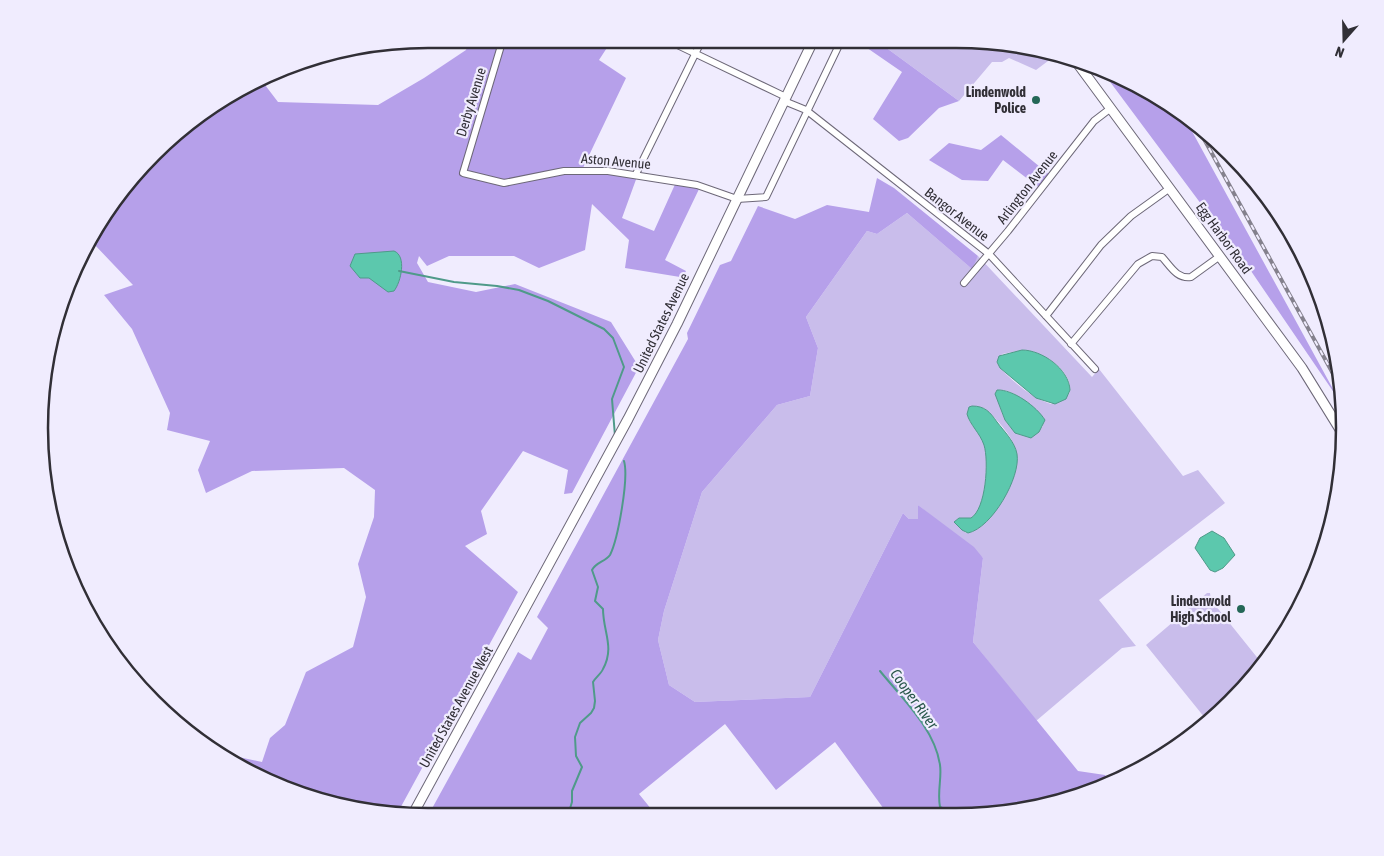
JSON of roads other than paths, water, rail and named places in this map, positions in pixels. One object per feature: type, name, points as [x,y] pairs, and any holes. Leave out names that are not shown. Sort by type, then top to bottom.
[{"type":"street","name":"Derby Avenue","points":[[463,172],[500,48]]},
{"type":"street","name":"Bangor Avenue","points":[[683,48],[806,110],[989,254],[1095,369]]},
{"type":"street","points":[[636,174],[698,48]]},
{"type":"street","name":"United States Avenue","points":[[523,612],[628,419],[810,48]]},
{"type":"street","points":[[806,110],[838,48]]},
{"type":"street","name":"Egg Harbor Road","points":[[1082,69],[1302,368],[1336,423]]},
{"type":"street","name":"Arlington Avenue","points":[[964,283],[1094,121],[1111,108]]},
{"type":"street","name":"Aston Avenue","points":[[463,172],[504,183],[564,171],[587,169],[636,174],[697,185],[737,198],[766,197],[806,110]]},
{"type":"street","points":[[1046,316],[1101,245],[1130,216],[1170,188]]},
{"type":"street","points":[[1071,344],[1138,264],[1152,256],[1162,258],[1178,275],[1191,278],[1220,256]]},
{"type":"street","name":"United States Avenue West","points":[[416,808],[523,612]]},
{"type":"waterway","points":[[399,271],[454,282],[519,290],[548,301],[604,329],[613,338],[624,367],[612,399],[615,436]]},
{"type":"waterway","points":[[570,808],[572,791],[582,767],[576,756],[575,737],[580,723],[594,708],[593,682],[602,671],[608,654],[608,639],[603,609],[595,601],[598,587],[592,570],[610,555],[613,547],[624,494],[624,461]]},
{"type":"waterway","name":"Cooper River","points":[[880,671],[916,714],[937,752],[940,765],[940,807],[942,808]]},
{"type":"railway","points":[[1204,140],[1332,372]]},
{"type":"place","name":"Lindenwold Police","points":[[1036,100]]},
{"type":"place","name":"Lindenwold High School","points":[[1241,609]]}]
